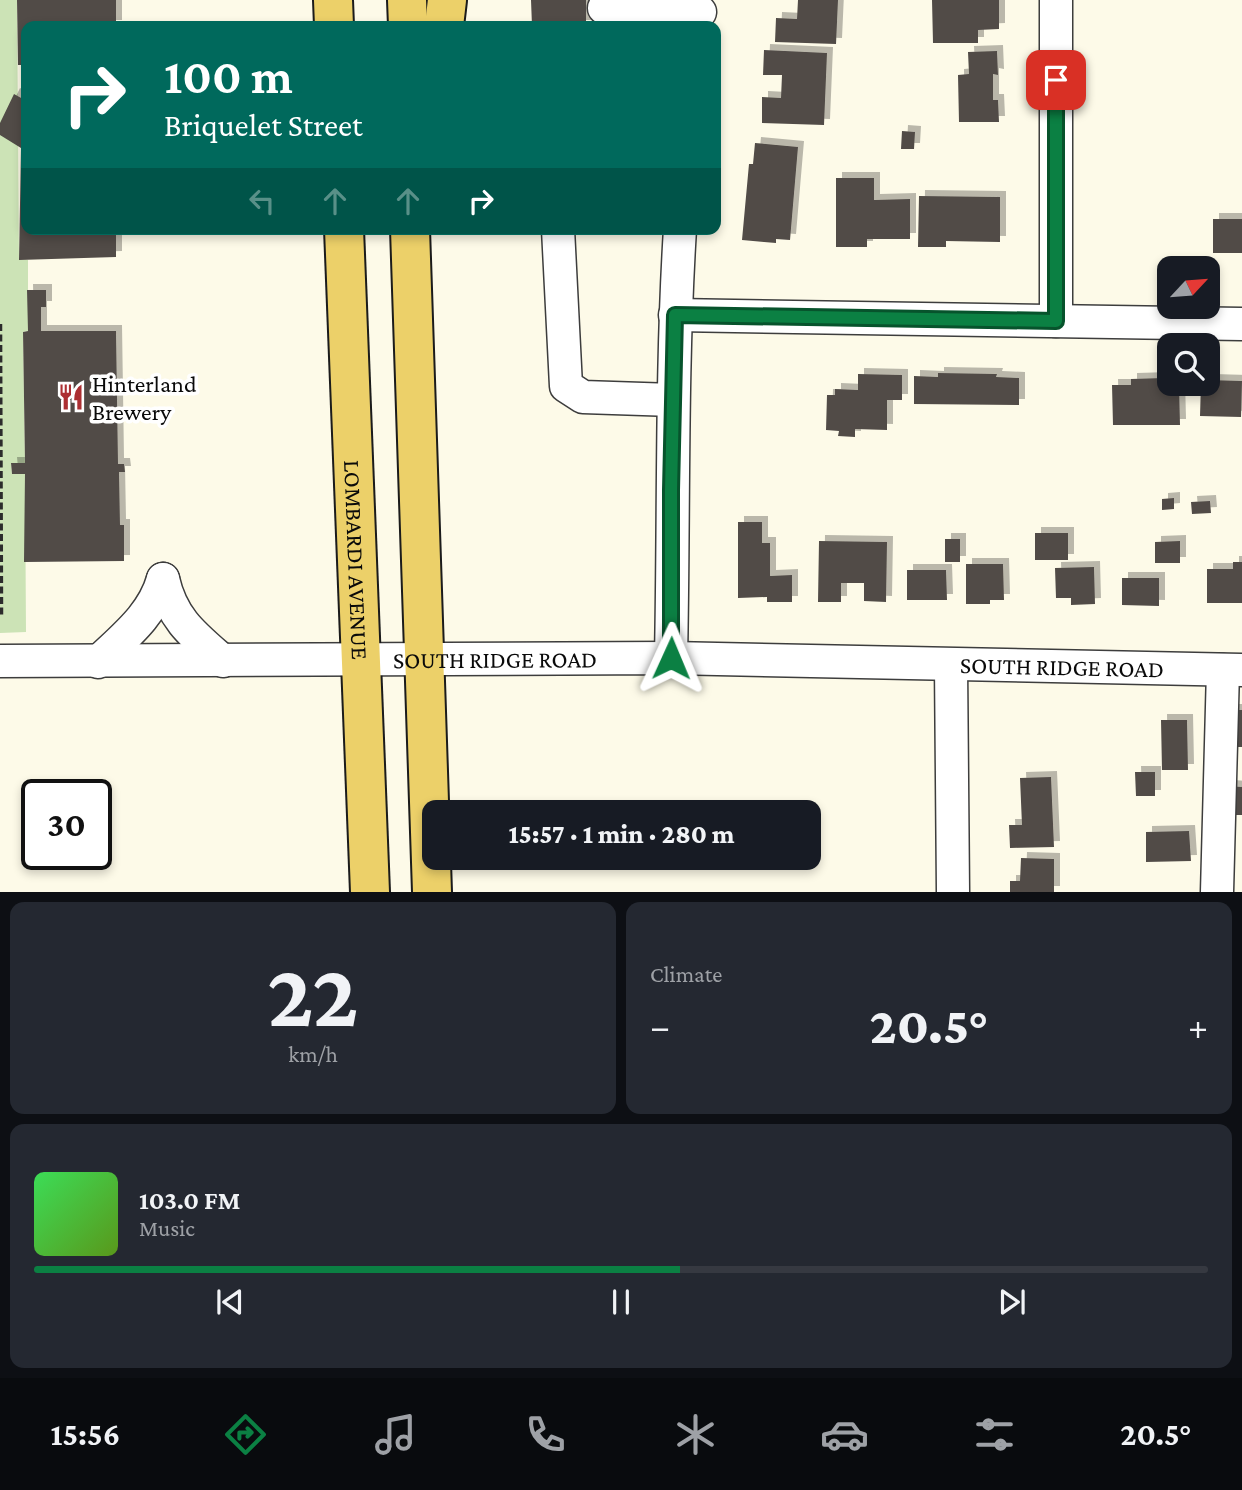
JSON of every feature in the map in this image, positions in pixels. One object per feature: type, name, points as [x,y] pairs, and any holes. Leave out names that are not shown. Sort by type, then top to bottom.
[{"type":"main road","points":[[407,0],[408,21]]},
{"type":"main road","points":[[445,21],[447,0]]},
{"type":"main road","name":"LOMBARDI AVENUE","points":[[344,235],[370,891]]},
{"type":"main road","points":[[410,235],[432,891]]},
{"type":"street","points":[[1056,0],[1056,321]]},
{"type":"street","points":[[604,8],[645,6],[700,13]]},
{"type":"street","points":[[558,235],[566,386],[583,397],[673,400]]},
{"type":"street","points":[[671,658],[673,400],[680,235]]},
{"type":"street","points":[[675,315],[1242,324]]},
{"type":"street","points":[[98,662],[149,611],[158,597],[163,579],[168,598],[179,619],[223,661]]},
{"type":"street","name":"SOUTH RIDGE ROAD","points":[[0,661],[671,658],[1233,670]]},
{"type":"street","points":[[951,665],[953,891]]},
{"type":"street","points":[[1217,891],[1233,670]]},
{"type":"path","points":[[0,326],[1,614]]},
{"type":"green space","points":[[0,0],[17,0],[19,259],[28,260],[28,331],[23,332],[25,463],[11,464],[12,474],[25,474],[26,632],[0,633]]},
{"type":"building","points":[[17,0],[116,0],[116,21],[21,21],[21,65],[18,65]]},
{"type":"building","points":[[531,0],[586,0],[586,21],[532,21]]},
{"type":"building","points":[[798,0],[838,0],[836,44],[775,42],[776,18],[797,19]]},
{"type":"building","points":[[932,0],[999,0],[999,29],[978,30],[978,43],[933,43]]},
{"type":"building","points":[[764,50],[827,53],[824,125],[762,123],[762,97],[781,98],[782,75],[763,75]]},
{"type":"building","points":[[997,51],[998,75],[993,74],[993,100],[998,100],[999,122],[959,122],[958,75],[969,74],[968,52]]},
{"type":"building","points":[[14,94],[21,98],[21,148],[0,135],[0,123]]},
{"type":"building","points":[[902,131],[915,132],[914,149],[901,149]]},
{"type":"building","points":[[755,143],[798,147],[790,240],[776,239],[776,243],[742,240],[749,164],[753,164]]},
{"type":"building","points":[[21,148],[21,235],[116,235],[116,257],[19,260]]},
{"type":"building","points":[[836,178],[874,178],[874,200],[910,199],[910,239],[867,239],[867,247],[836,247]]},
{"type":"building","points":[[919,196],[1000,197],[1000,242],[946,241],[946,247],[918,247]]},
{"type":"building","points":[[1213,219],[1242,219],[1242,253],[1213,253]]},
{"type":"building","name":"Hinterland Brewery","points":[[27,290],[46,290],[46,307],[41,307],[41,331],[116,331],[118,464],[124,464],[125,472],[119,472],[124,561],[24,562],[25,474],[12,474],[11,463],[25,463],[23,332],[28,331]]},
{"type":"building","points":[[938,373],[997,374],[996,377],[1019,378],[1019,405],[914,404],[914,376],[938,377]]},
{"type":"building","points":[[858,374],[902,375],[902,400],[887,400],[887,430],[855,429],[855,437],[838,436],[839,431],[826,430],[827,395],[835,395],[835,389],[858,390]]},
{"type":"building","points":[[1157,378],[1157,396],[1179,396],[1180,425],[1113,425],[1112,385],[1131,385],[1131,379]]},
{"type":"building","points":[[1220,380],[1242,381],[1241,417],[1200,416],[1201,396],[1220,396]]},
{"type":"building","points":[[1174,498],[1174,509],[1162,510],[1162,499]]},
{"type":"building","points":[[1210,501],[1211,513],[1192,514],[1191,502]]},
{"type":"building","points":[[738,522],[762,522],[762,543],[770,543],[770,576],[792,575],[792,602],[767,602],[767,597],[738,598]]},
{"type":"building","points":[[1035,533],[1068,533],[1068,560],[1035,560]]},
{"type":"building","points":[[945,539],[960,539],[960,562],[945,562]]},
{"type":"building","points":[[819,541],[887,542],[886,602],[864,601],[864,583],[841,583],[841,602],[818,602]]},
{"type":"building","points":[[1180,541],[1180,563],[1155,563],[1155,542]]},
{"type":"building","points":[[1233,562],[1242,562],[1242,603],[1207,603],[1207,569],[1233,569]]},
{"type":"building","points":[[966,564],[1003,564],[1004,600],[990,600],[990,604],[966,604]]},
{"type":"building","points":[[1094,567],[1095,604],[1071,605],[1071,598],[1056,598],[1055,568]]},
{"type":"building","points":[[907,570],[946,570],[947,600],[907,600]]},
{"type":"building","points":[[1122,578],[1159,578],[1159,606],[1122,605]]},
{"type":"building","points":[[1231,710],[1242,710],[1242,747],[1231,747]]},
{"type":"building","points":[[1161,720],[1187,720],[1188,770],[1162,770]]},
{"type":"building","points":[[1135,772],[1155,772],[1155,796],[1136,796]]},
{"type":"building","points":[[1051,777],[1054,847],[1010,848],[1009,825],[1022,825],[1020,778]]},
{"type":"building","points":[[1227,786],[1242,787],[1242,815],[1226,815]]},
{"type":"building","points":[[1189,831],[1191,861],[1146,862],[1146,832]]},
{"type":"building","points":[[1021,858],[1054,859],[1054,892],[1010,892],[1010,881],[1020,881]]},
{"type":"place","name":"Hinterland Brewery","points":[[71,397]]},
{"type":"route","points":[[671,658],[675,315],[1056,321],[1056,80]]}]
